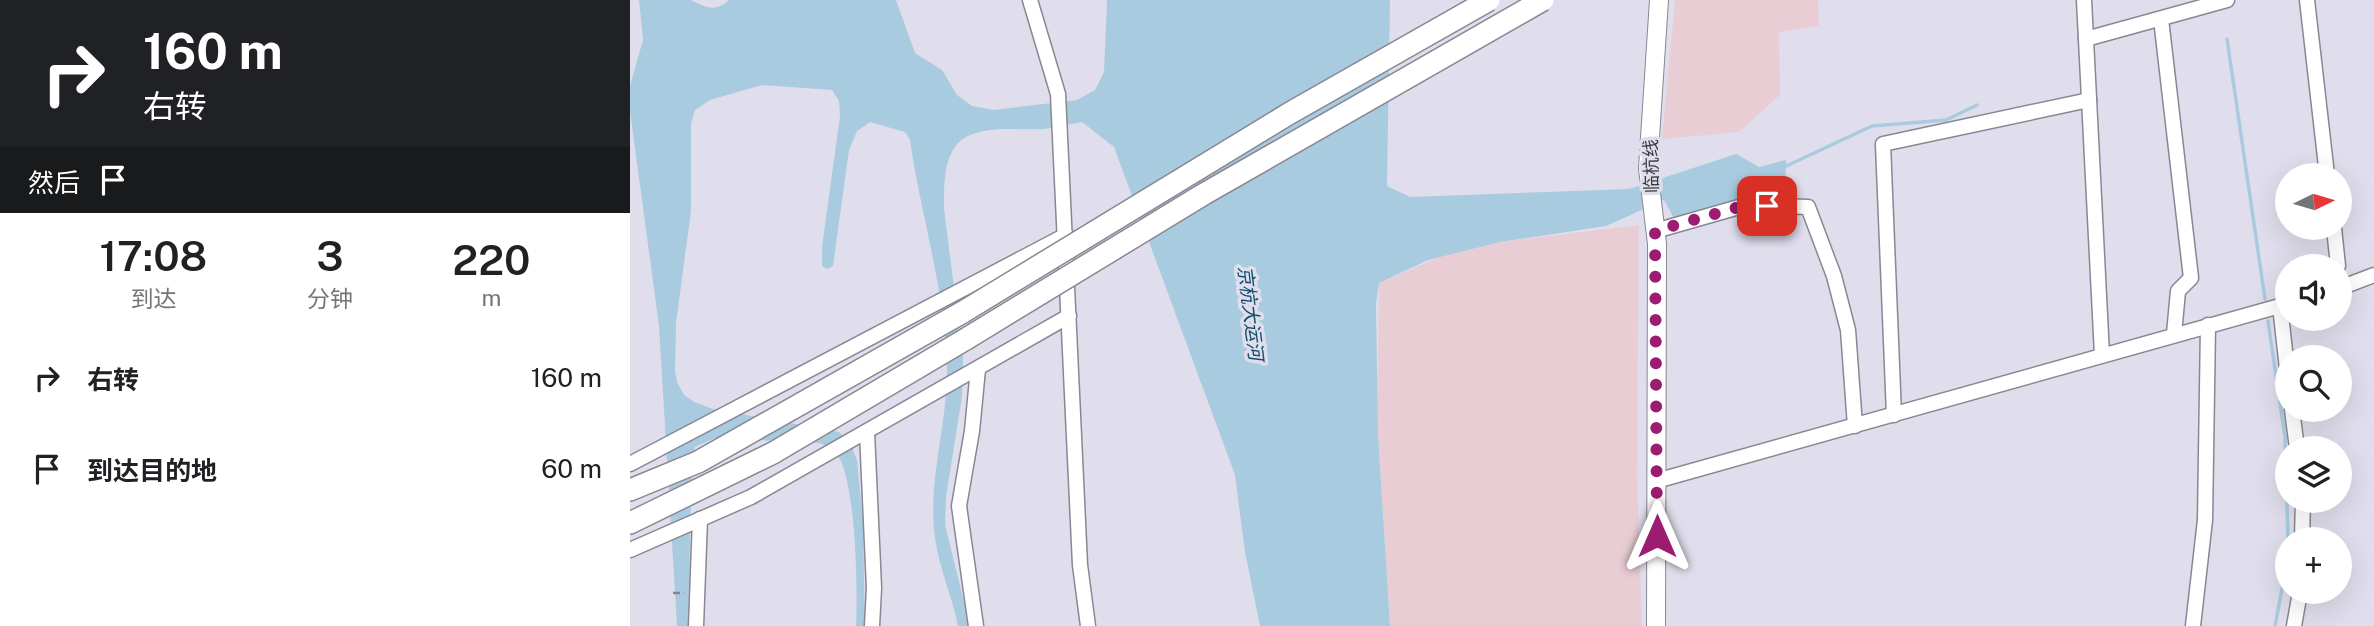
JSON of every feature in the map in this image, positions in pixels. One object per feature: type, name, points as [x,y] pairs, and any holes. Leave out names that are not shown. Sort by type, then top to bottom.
[{"type":"main road","points":[[630,490],[698,462],[934,329],[1290,113],[1489,0]]},
{"type":"main road","points":[[630,523],[696,493],[784,446],[1204,194],[1543,0]]},
{"type":"street","points":[[1030,0],[1058,94],[1080,565],[1088,626]]},
{"type":"street","name":"临杭线","points":[[1656,626],[1655,231],[1648,168],[1659,0]]},
{"type":"street","points":[[2084,0],[2102,355]]},
{"type":"street","points":[[2086,39],[2227,0]]},
{"type":"street","points":[[2307,0],[2326,163]]},
{"type":"street","points":[[2161,19],[2191,278],[2178,290],[2174,334]]},
{"type":"street","points":[[1894,415],[1883,144],[2089,100]]},
{"type":"street","points":[[1655,231],[1746,205],[1808,207],[1834,276],[1848,330],[1855,426]]},
{"type":"street","points":[[630,464],[1066,235]]},
{"type":"street","points":[[2352,283],[2374,275]]},
{"type":"street","points":[[1656,481],[2275,307]]},
{"type":"street","points":[[630,550],[751,497],[1069,316]]},
{"type":"street","points":[[2193,626],[2205,520],[2208,325]]},
{"type":"street","points":[[976,626],[959,506],[972,431],[978,369]]},
{"type":"street","points":[[867,432],[874,588],[872,626]]},
{"type":"street","points":[[695,521],[696,626]]},
{"type":"street","points":[[2294,626],[2298,604]]},
{"type":"path","points":[[674,593],[691,592]]},
{"type":"shaded area","points":[[1675,0],[1818,0],[1819,26],[1779,32],[1780,95],[1739,132],[1662,139]]},
{"type":"shaded area","points":[[1639,225],[1637,476],[1642,626],[1390,626],[1377,412],[1379,283],[1439,257],[1500,242]]},
{"type":"water","name":"京杭大运河","points":[[639,0],[690,0],[714,8],[729,0],[896,0],[915,53],[942,70],[957,95],[972,106],[994,110],[1077,100],[1095,90],[1104,72],[1107,0],[1390,0],[1387,186],[1410,197],[1629,189],[1736,154],[1759,167],[1786,160],[1785,197],[1675,220],[1664,200],[1606,226],[1500,242],[1428,260],[1379,283],[1376,304],[1378,434],[1390,626],[1260,626],[1245,552],[1235,475],[1114,147],[1082,122],[1045,129],[995,130],[970,135],[960,141],[953,150],[946,171],[944,195],[963,358],[962,396],[946,497],[945,525],[970,626],[958,626],[937,549],[933,517],[946,388],[945,338],[910,140],[905,132],[870,122],[857,131],[849,150],[833,266],[827,269],[822,266],[822,247],[840,116],[839,101],[832,90],[762,85],[710,100],[695,110],[691,124],[691,211],[676,323],[677,382],[684,395],[713,409],[839,432],[850,442],[857,460],[863,522],[865,626],[856,626],[857,588],[852,511],[843,467],[835,452],[819,443],[715,438],[695,447],[692,456],[688,626],[677,626],[659,326],[630,111],[630,86],[643,40]]},
{"type":"waterway","points":[[2227,39],[2265,299]]},
{"type":"waterway","points":[[1782,168],[1872,126],[1946,120],[1977,105]]},
{"type":"waterway","points":[[2268,321],[2285,437],[2288,527]]},
{"type":"waterway","points":[[2275,626],[2279,604]]},
{"type":"route","points":[[1657,536],[1655,231],[1746,205],[1767,206]]}]
